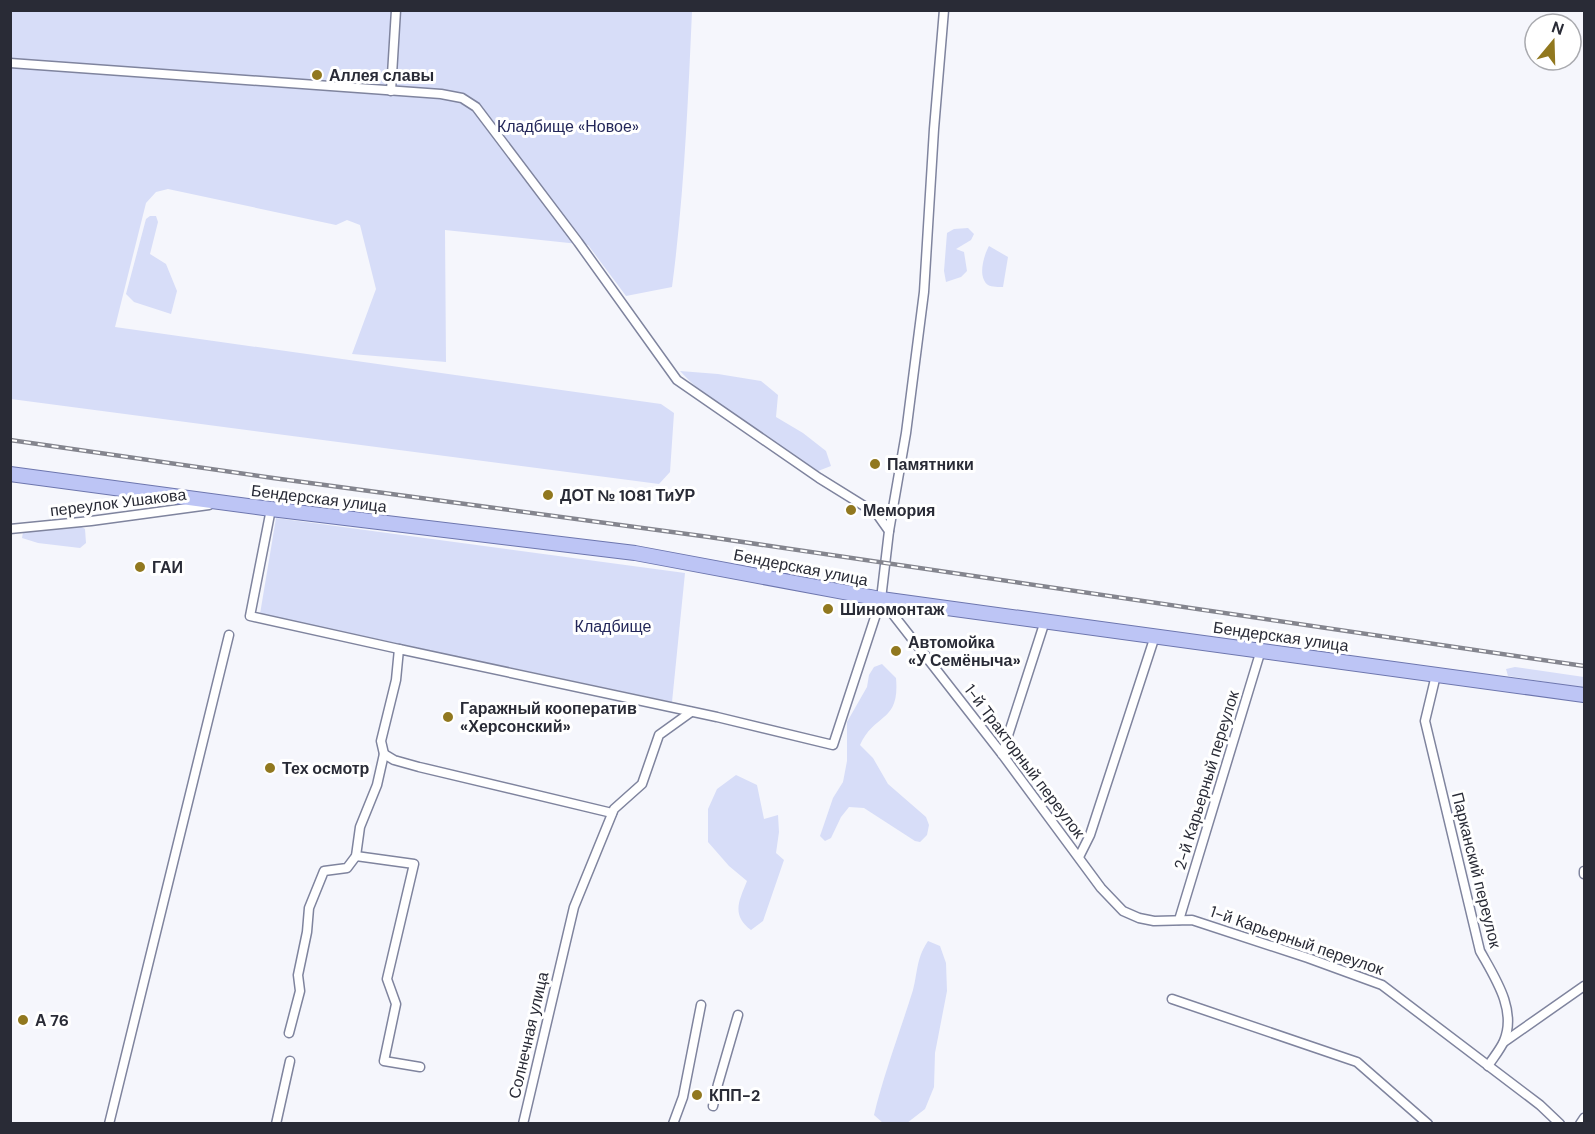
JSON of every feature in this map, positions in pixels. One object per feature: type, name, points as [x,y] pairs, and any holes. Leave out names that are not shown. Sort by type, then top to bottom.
[{"type":"main road","name":"Бендерская улица","points":[[10,474],[271,509],[635,553],[881,599],[1584,696]]},
{"type":"street","points":[[391,91],[396,10]]},
{"type":"street","points":[[271,509],[250,616],[833,745],[881,599],[924,292],[944,10]]},
{"type":"street","points":[[10,63],[451,95],[462,98],[476,107],[545,196],[677,380],[819,478],[877,514],[889,531]]},
{"type":"street","name":"переулок Ушакова","points":[[10,529],[92,521],[229,502]]},
{"type":"street","name":"1-й Тракторный переулок","points":[[881,599],[1002,754],[1101,888],[1123,911]]},
{"type":"street","points":[[1002,754],[1045,621]]},
{"type":"street","points":[[109,1124],[229,635]]},
{"type":"street","points":[[1079,857],[1090,835],[1155,636]]},
{"type":"street","points":[[289,1033],[300,991],[298,975],[307,932],[309,908],[324,871],[347,868],[356,856],[360,827],[377,784],[384,754],[381,741],[396,680],[399,649]]},
{"type":"street","name":"2-й Карьерный переулок","points":[[1179,920],[1261,650]]},
{"type":"street","name":"Парканский переулок","points":[[1436,675],[1425,721],[1480,951],[1496,980],[1508,1014],[1504,1042],[1488,1066]]},
{"type":"street","points":[[384,754],[394,760],[419,767],[612,813],[642,784],[659,735],[691,712]]},
{"type":"street","name":"Солнечная улица","points":[[523,1124],[574,907],[612,813]]},
{"type":"street","points":[[356,856],[414,864],[387,979],[396,1004],[384,1061],[420,1067]]},
{"type":"street","name":"1-й Карьерный переулок","points":[[1123,911],[1154,921],[1192,920],[1382,985],[1540,1105],[1560,1124]]},
{"type":"street","points":[[1504,1042],[1584,986]]},
{"type":"street","points":[[1172,999],[1357,1062],[1428,1124]]},
{"type":"street","points":[[673,1124],[683,1097],[701,1005]]},
{"type":"street","points":[[713,1106],[738,1015]]},
{"type":"street","points":[[276,1124],[290,1061]]},
{"type":"street","points":[[1580,1124],[1584,1119]]},
{"type":"green space","name":"Кладбище «Новое»","points":[[11,11],[692,11],[683,184],[672,287],[626,296],[588,245],[445,230],[446,362],[352,354],[376,289],[360,225],[347,220],[336,225],[168,189],[156,192],[146,203],[115,327],[661,404],[674,413],[670,472],[659,484],[11,399]]},
{"type":"green space","points":[[156,216],[158,222],[150,254],[166,264],[177,291],[171,314],[134,302],[126,294],[146,219]]},
{"type":"green space","points":[[968,228],[974,234],[971,240],[956,249],[964,252],[967,271],[961,277],[946,282],[944,271],[947,233],[954,229]]},
{"type":"green space","points":[[989,246],[1008,257],[1003,287],[988,285],[983,277],[984,260]]},
{"type":"green space","points":[[680,371],[761,381],[778,395],[776,417],[803,433],[826,451],[831,466],[818,471],[711,400]]},
{"type":"green space","name":"Кладбище","points":[[276,518],[685,573],[672,702],[260,614]]},
{"type":"green space","points":[[80,526],[85,529],[86,543],[80,548],[38,543],[22,538],[23,532]]},
{"type":"green space","points":[[882,664],[896,678],[894,703],[885,716],[866,734],[860,745],[873,758],[888,784],[926,817],[929,825],[927,835],[920,842],[915,841],[864,808],[849,807],[841,817],[831,838],[825,841],[820,836],[833,798],[843,782],[847,761],[847,722],[867,687],[869,675],[874,667]]},
{"type":"green space","points":[[1515,667],[1584,677],[1584,688],[1508,676],[1506,669]]},
{"type":"green space","points":[[736,775],[757,785],[764,819],[778,815],[779,832],[776,853],[784,860],[763,921],[751,930],[741,919],[738,907],[747,881],[729,866],[708,842],[708,809],[717,789]]},
{"type":"green space","points":[[928,941],[940,946],[946,963],[947,991],[935,1053],[934,1087],[925,1109],[907,1123],[883,1123],[874,1115],[913,990],[919,959]]},
{"type":"railway","points":[[10,440],[709,537],[1584,666]]},
{"type":"place","name":"Аллея славы","points":[[317,75]]},
{"type":"place","name":"Памятники","points":[[875,464]]},
{"type":"place","name":"ДОТ № 1081 ТиУР","points":[[548,495]]},
{"type":"place","name":"Мемория","points":[[851,510]]},
{"type":"place","name":"ГАИ","points":[[140,567]]},
{"type":"place","name":"Шиномонтаж","points":[[828,609]]},
{"type":"place","name":"Автомойка «У Семёныча»","points":[[896,651]]},
{"type":"place","name":"Гаражный кооператив «Херсонский»","points":[[448,717]]},
{"type":"place","name":"Тех осмотр","points":[[270,768]]},
{"type":"place","name":"А 76","points":[[23,1020]]},
{"type":"place","name":"КПП-2","points":[[697,1095]]}]
